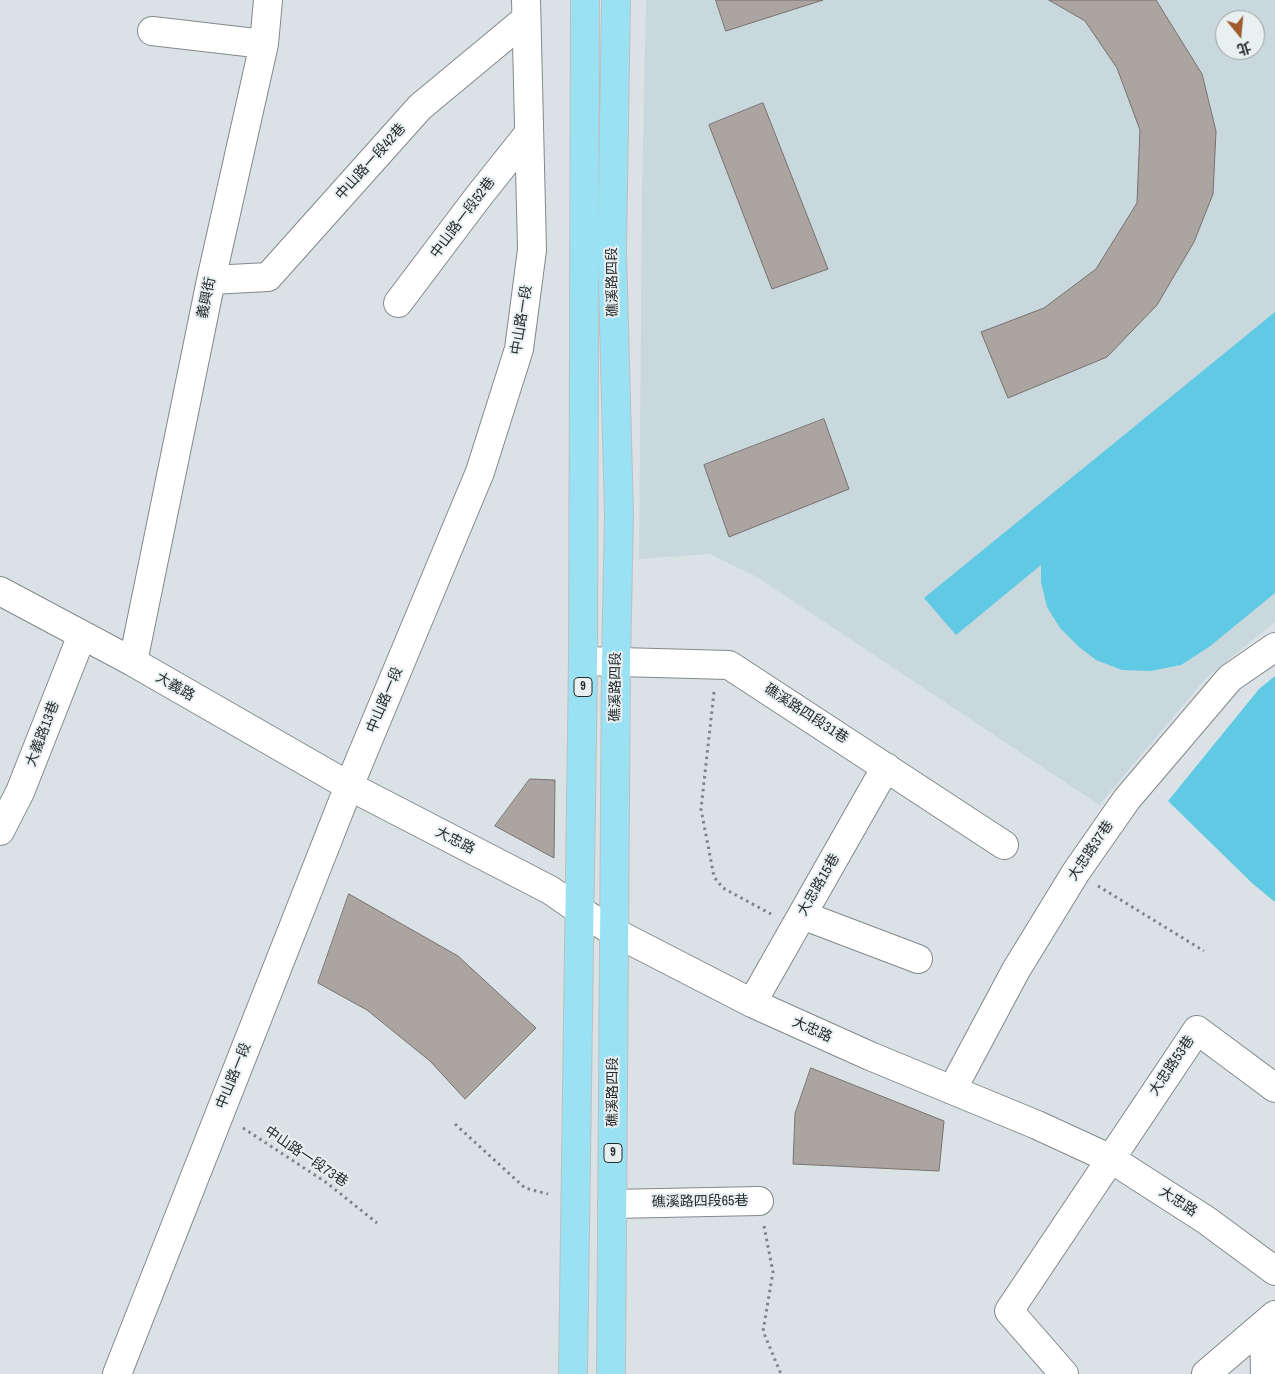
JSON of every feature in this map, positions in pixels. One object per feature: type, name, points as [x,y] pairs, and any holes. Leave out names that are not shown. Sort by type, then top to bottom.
[{"type":"main road","name":"礁溪路四段","points":[[573,1374],[583,662],[585,0]]},
{"type":"main road","name":"礁溪路四段","points":[[611,1374],[616,662],[619,514],[612,250],[616,0]]},
{"type":"street","name":"義興街","points":[[133,662],[211,280],[264,44],[268,0]]},
{"type":"street","name":"中山路一段","points":[[117,1374],[349,786],[480,472],[519,349],[532,250],[526,10]]},
{"type":"street","name":"中山路一段42巷","points":[[211,280],[268,277],[420,107],[526,10]]},
{"type":"street","points":[[152,31],[264,44]]},
{"type":"street","name":"中山路一段52巷","points":[[398,303],[529,133]]},
{"type":"street","name":"大義路","points":[[0,591],[133,662],[349,786]]},
{"type":"street","name":"大義路13巷","points":[[3,818],[20,792],[82,634]]},
{"type":"street","name":"大忠路37巷","points":[[952,1090],[1016,970],[1076,872],[1127,799],[1230,678],[1275,647]]},
{"type":"street","name":"礁溪路四段31巷","points":[[583,662],[729,664],[1004,845]]},
{"type":"street","name":"大忠路15巷","points":[[752,1002],[886,767]]},
{"type":"street","name":"大忠路","points":[[349,786],[550,890],[614,932],[752,1002],[870,1056],[1037,1124],[1111,1159],[1206,1220],[1275,1271]]},
{"type":"street","points":[[798,921],[918,959]]},
{"type":"street","name":"大忠路53巷","points":[[1111,1159],[1197,1030],[1275,1088]]},
{"type":"street","points":[[1064,1374],[1009,1311],[1111,1159]]},
{"type":"street","name":"礁溪路四段65巷","points":[[612,1204],[759,1201]]},
{"type":"street","points":[[1206,1374],[1269,1320]]},
{"type":"street","points":[[1265,1374],[1269,1320]]},
{"type":"path","points":[[717,664],[701,810],[714,877],[723,888],[798,921]]},
{"type":"path","points":[[1076,872],[1204,951]]},
{"type":"path","name":"中山路一段73巷","points":[[220,1113],[327,1183],[377,1223]]},
{"type":"path","points":[[455,1124],[525,1188],[576,1201]]},
{"type":"path","name":"礁溪路四段65巷","points":[[759,1201],[773,1272],[763,1331],[781,1374]]},
{"type":"shaded area","points":[[646,0],[1275,0],[1275,622],[1207,677],[1099,805],[755,576],[710,554],[639,559],[642,190]]},
{"type":"shaded area","points":[[1275,312],[1275,593],[1209,647],[1181,665],[1151,671],[1122,670],[1096,660],[1079,647],[1060,628],[1047,607],[1041,582],[1041,565],[956,635],[924,598]]},
{"type":"shaded area","points":[[1275,676],[1275,902],[1253,884],[1168,801],[1259,689]]},
{"type":"building","points":[[716,0],[823,0],[726,31]]},
{"type":"building","points":[[1049,0],[1156,0],[1202,74],[1216,131],[1213,194],[1194,242],[1157,305],[1107,357],[1008,398],[981,332],[1044,308],[1096,269],[1137,203],[1140,130],[1117,68],[1085,21]]},
{"type":"building","points":[[763,103],[828,269],[772,289],[709,125]]},
{"type":"building","points":[[824,419],[849,489],[729,537],[704,465]]},
{"type":"building","points":[[530,779],[555,780],[554,858],[495,826]]},
{"type":"building","points":[[349,894],[458,956],[536,1028],[465,1099],[430,1061],[367,1010],[318,983]]},
{"type":"building","points":[[811,1068],[944,1121],[939,1171],[793,1164],[795,1114]]}]
